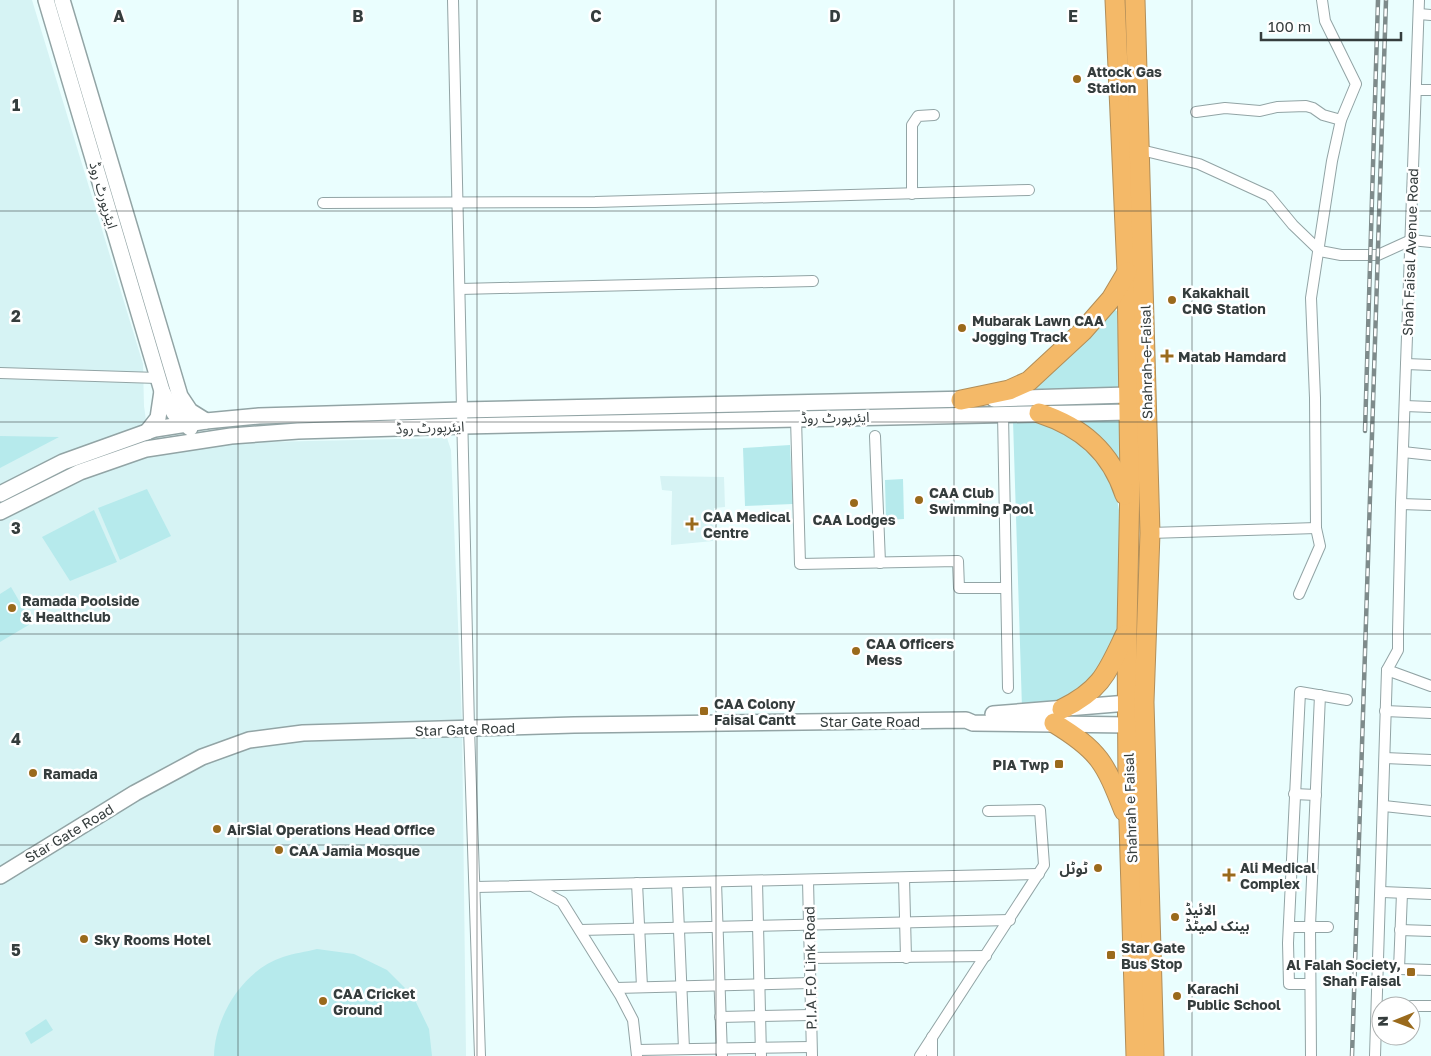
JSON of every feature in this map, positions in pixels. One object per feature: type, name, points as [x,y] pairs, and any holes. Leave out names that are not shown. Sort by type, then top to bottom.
[{"type":"highway","name":"Shahrah-e-Faisal","points":[[1115,0],[1126,272],[1130,538],[1128,629]]},
{"type":"highway","name":"Shahrah-e-Faisal","points":[[1135,0],[1141,150],[1150,533],[1136,725]]},
{"type":"highway","points":[[960,400],[1009,390],[1029,381],[1083,331],[1110,299],[1126,272]]},
{"type":"highway","points":[[1039,413],[1059,419],[1081,431],[1097,447],[1118,475],[1125,497],[1130,538]]},
{"type":"highway","points":[[1128,629],[1111,666],[1090,694],[1058,716],[1097,754],[1106,768],[1130,826]]},
{"type":"highway","name":"Shahrah e Faisal","points":[[1128,629],[1128,703],[1136,725],[1154,1056]]},
{"type":"highway","name":"Shahrah e Faisal","points":[[1136,725],[1130,826],[1136,1056]]},
{"type":"main road","name":"ایئرپورٹ روڈ","points":[[46,0],[160,384],[174,413],[185,424],[211,438],[298,431],[463,426],[1039,413],[1128,403]]},
{"type":"main road","name":"ایئرپورٹ روڈ","points":[[62,0],[180,396]]},
{"type":"main road","points":[[147,432],[158,418],[160,384]]},
{"type":"main road","points":[[146,449],[166,428],[180,396]]},
{"type":"main road","points":[[180,396],[190,411],[206,421]]},
{"type":"main road","name":"ایئرپورٹ روڈ","points":[[0,494],[63,462],[147,432],[206,421],[259,416],[960,400],[1128,403]]},
{"type":"main road","points":[[0,512],[80,472],[146,449],[211,438]]},
{"type":"main road","name":"Star Gate Road","points":[[0,876],[176,771],[202,757],[248,740],[303,734],[470,728],[817,721],[966,720],[973,723],[1058,716],[1128,703]]},
{"type":"main road","name":"Star Gate Road","points":[[1058,716],[1136,725]]},
{"type":"street","points":[[453,0],[470,728],[480,1056]]},
{"type":"street","points":[[1299,594],[1320,546],[1316,528],[1315,398],[1311,298],[1320,250],[1320,229],[1341,120],[1356,84],[1324,21],[1322,0]]},
{"type":"street","name":"Shah Faisal Avenue Road","points":[[1387,670],[1398,650],[1404,406],[1419,0]]},
{"type":"street","points":[[1419,14],[1431,14]]},
{"type":"street","points":[[1416,90],[1431,90]]},
{"type":"street","points":[[1196,112],[1224,108],[1260,111],[1277,107],[1306,106],[1313,108],[1323,115],[1341,120]]},
{"type":"street","points":[[912,194],[912,125],[918,116],[934,115]]},
{"type":"street","points":[[1141,150],[1199,164],[1269,196],[1293,226],[1320,250],[1341,255],[1378,255],[1411,240],[1431,242]]},
{"type":"street","points":[[323,203],[624,201],[1029,190]]},
{"type":"street","points":[[460,289],[813,281]]},
{"type":"street","points":[[1406,364],[1431,365]]},
{"type":"street","points":[[0,373],[160,384]]},
{"type":"street","points":[[1404,406],[1431,407]]},
{"type":"street","points":[[1003,414],[1008,688]]},
{"type":"street","points":[[796,418],[800,564],[958,561],[959,588],[1006,588]]},
{"type":"street","points":[[875,436],[880,563]]},
{"type":"street","points":[[1403,452],[1431,455]]},
{"type":"street","points":[[1401,504],[1431,505]]},
{"type":"street","points":[[1150,533],[1316,528]]},
{"type":"street","points":[[1379,996],[1387,670],[1431,686]]},
{"type":"street","points":[[1309,984],[1289,984],[1294,794],[1300,692],[1347,700]]},
{"type":"street","points":[[1310,1056],[1310,926],[1320,695]]},
{"type":"street","points":[[1386,711],[1431,713]]},
{"type":"street","points":[[1385,758],[1431,760]]},
{"type":"street","points":[[1294,794],[1316,795]]},
{"type":"street","points":[[1384,806],[1431,811]]},
{"type":"street","points":[[920,1056],[1044,865],[1040,810],[988,811]]},
{"type":"street","points":[[476,887],[1038,874]]},
{"type":"street","points":[[904,878],[906,958]]},
{"type":"street","name":"P.I.A F.O Link Road","points":[[808,880],[811,1052]]},
{"type":"street","points":[[757,881],[761,1052]]},
{"type":"street","points":[[676,882],[684,1049]]},
{"type":"street","points":[[716,882],[722,1052]]},
{"type":"street","points":[[637,883],[642,988]]},
{"type":"street","points":[[533,886],[562,902],[580,930],[616,988],[633,1020],[637,1053],[684,1049],[722,1052],[811,1052]]},
{"type":"street","points":[[1382,892],[1431,894]]},
{"type":"street","points":[[1402,893],[1398,969],[1431,970]]},
{"type":"street","points":[[580,930],[1010,920]]},
{"type":"street","points":[[1289,927],[1328,927]]},
{"type":"street","points":[[1400,930],[1431,931]]},
{"type":"street","points":[[810,958],[986,956]]},
{"type":"street","points":[[616,988],[810,983]]},
{"type":"street","points":[[720,1016],[810,1015]]},
{"type":"street","points":[[932,1036],[932,1056]]},
{"type":"shaded area","points":[[0,0],[32,0],[143,364],[144,406],[151,456],[225,443],[447,438],[451,450],[462,723],[466,1056],[0,1056]]},
{"type":"shaded area","points":[[1113,309],[1117,311],[1120,386],[1117,392],[1024,395]]},
{"type":"shaded area","points":[[1073,419],[1121,420],[1122,464],[1119,467]]},
{"type":"shaded area","points":[[1031,420],[1050,425],[1092,451],[1115,487],[1119,510],[1120,624],[1101,674],[1066,700],[1022,708],[1013,421]]},
{"type":"shaded area","points":[[0,436],[59,437],[0,468]]},
{"type":"shaded area","points":[[790,445],[793,504],[745,506],[743,448]]},
{"type":"shaded area","name":"CAA Medical Centre","points":[[660,476],[724,477],[725,507],[714,508],[713,541],[671,545],[672,491],[662,490]]},
{"type":"shaded area","points":[[903,479],[904,519],[886,520],[885,480]]},
{"type":"shaded area","points":[[147,489],[171,536],[120,560],[98,508]]},
{"type":"shaded area","points":[[94,510],[117,562],[70,581],[42,537]]},
{"type":"shaded area","name":"Ramada Poolside & Healthclub","points":[[11,587],[32,623],[0,642],[0,594]]},
{"type":"shaded area","name":"CAA Cricket Ground","points":[[317,949],[354,954],[387,970],[413,996],[429,1029],[432,1056],[214,1056],[220,1025],[234,996],[244,983],[255,972],[269,963],[287,956]]},
{"type":"shaded area","points":[[46,1019],[53,1030],[31,1044],[25,1033]]},
{"type":"railway","points":[[1365,431],[1378,0]]},
{"type":"railway","points":[[1352,1056],[1386,0]]},
{"type":"place","name":"Attock Gas Station","points":[[1077,79]]},
{"type":"place","name":"Kakakhail CNG Station","points":[[1172,300]]},
{"type":"place","name":"Mubarak Lawn CAA Jogging Track","points":[[962,328]]},
{"type":"place","name":"Matab Hamdard","points":[[1167,356]]},
{"type":"place","name":"CAA Club Swimming Pool","points":[[919,500]]},
{"type":"place","name":"CAA Lodges","points":[[854,503]]},
{"type":"place","name":"CAA Medical Centre","points":[[692,524]]},
{"type":"place","name":"Ramada Poolside & Healthclub","points":[[12,608]]},
{"type":"place","name":"CAA Officers Mess","points":[[856,651]]},
{"type":"place","name":"CAA Colony Faisal Cantt","points":[[704,711]]},
{"type":"place","name":"PIA Twp","points":[[1059,764]]},
{"type":"place","name":"Ramada","points":[[33,773]]},
{"type":"place","name":"AirSial Operations Head Office","points":[[217,829]]},
{"type":"place","name":"CAA Jamia Mosque","points":[[279,850]]},
{"type":"place","name":"ٹوٹل","points":[[1098,868]]},
{"type":"place","name":"Ali Medical Complex","points":[[1229,875]]},
{"type":"place","name":"الائیڈ بینک لمیٹڈ","points":[[1175,917]]},
{"type":"place","name":"Sky Rooms Hotel","points":[[84,939]]},
{"type":"place","name":"Star Gate Bus Stop","points":[[1111,955]]},
{"type":"place","name":"Al Falah Society, Shah Faisal","points":[[1411,972]]},
{"type":"place","name":"Karachi Public School","points":[[1177,996]]},
{"type":"place","name":"CAA Cricket Ground","points":[[323,1001]]}]
